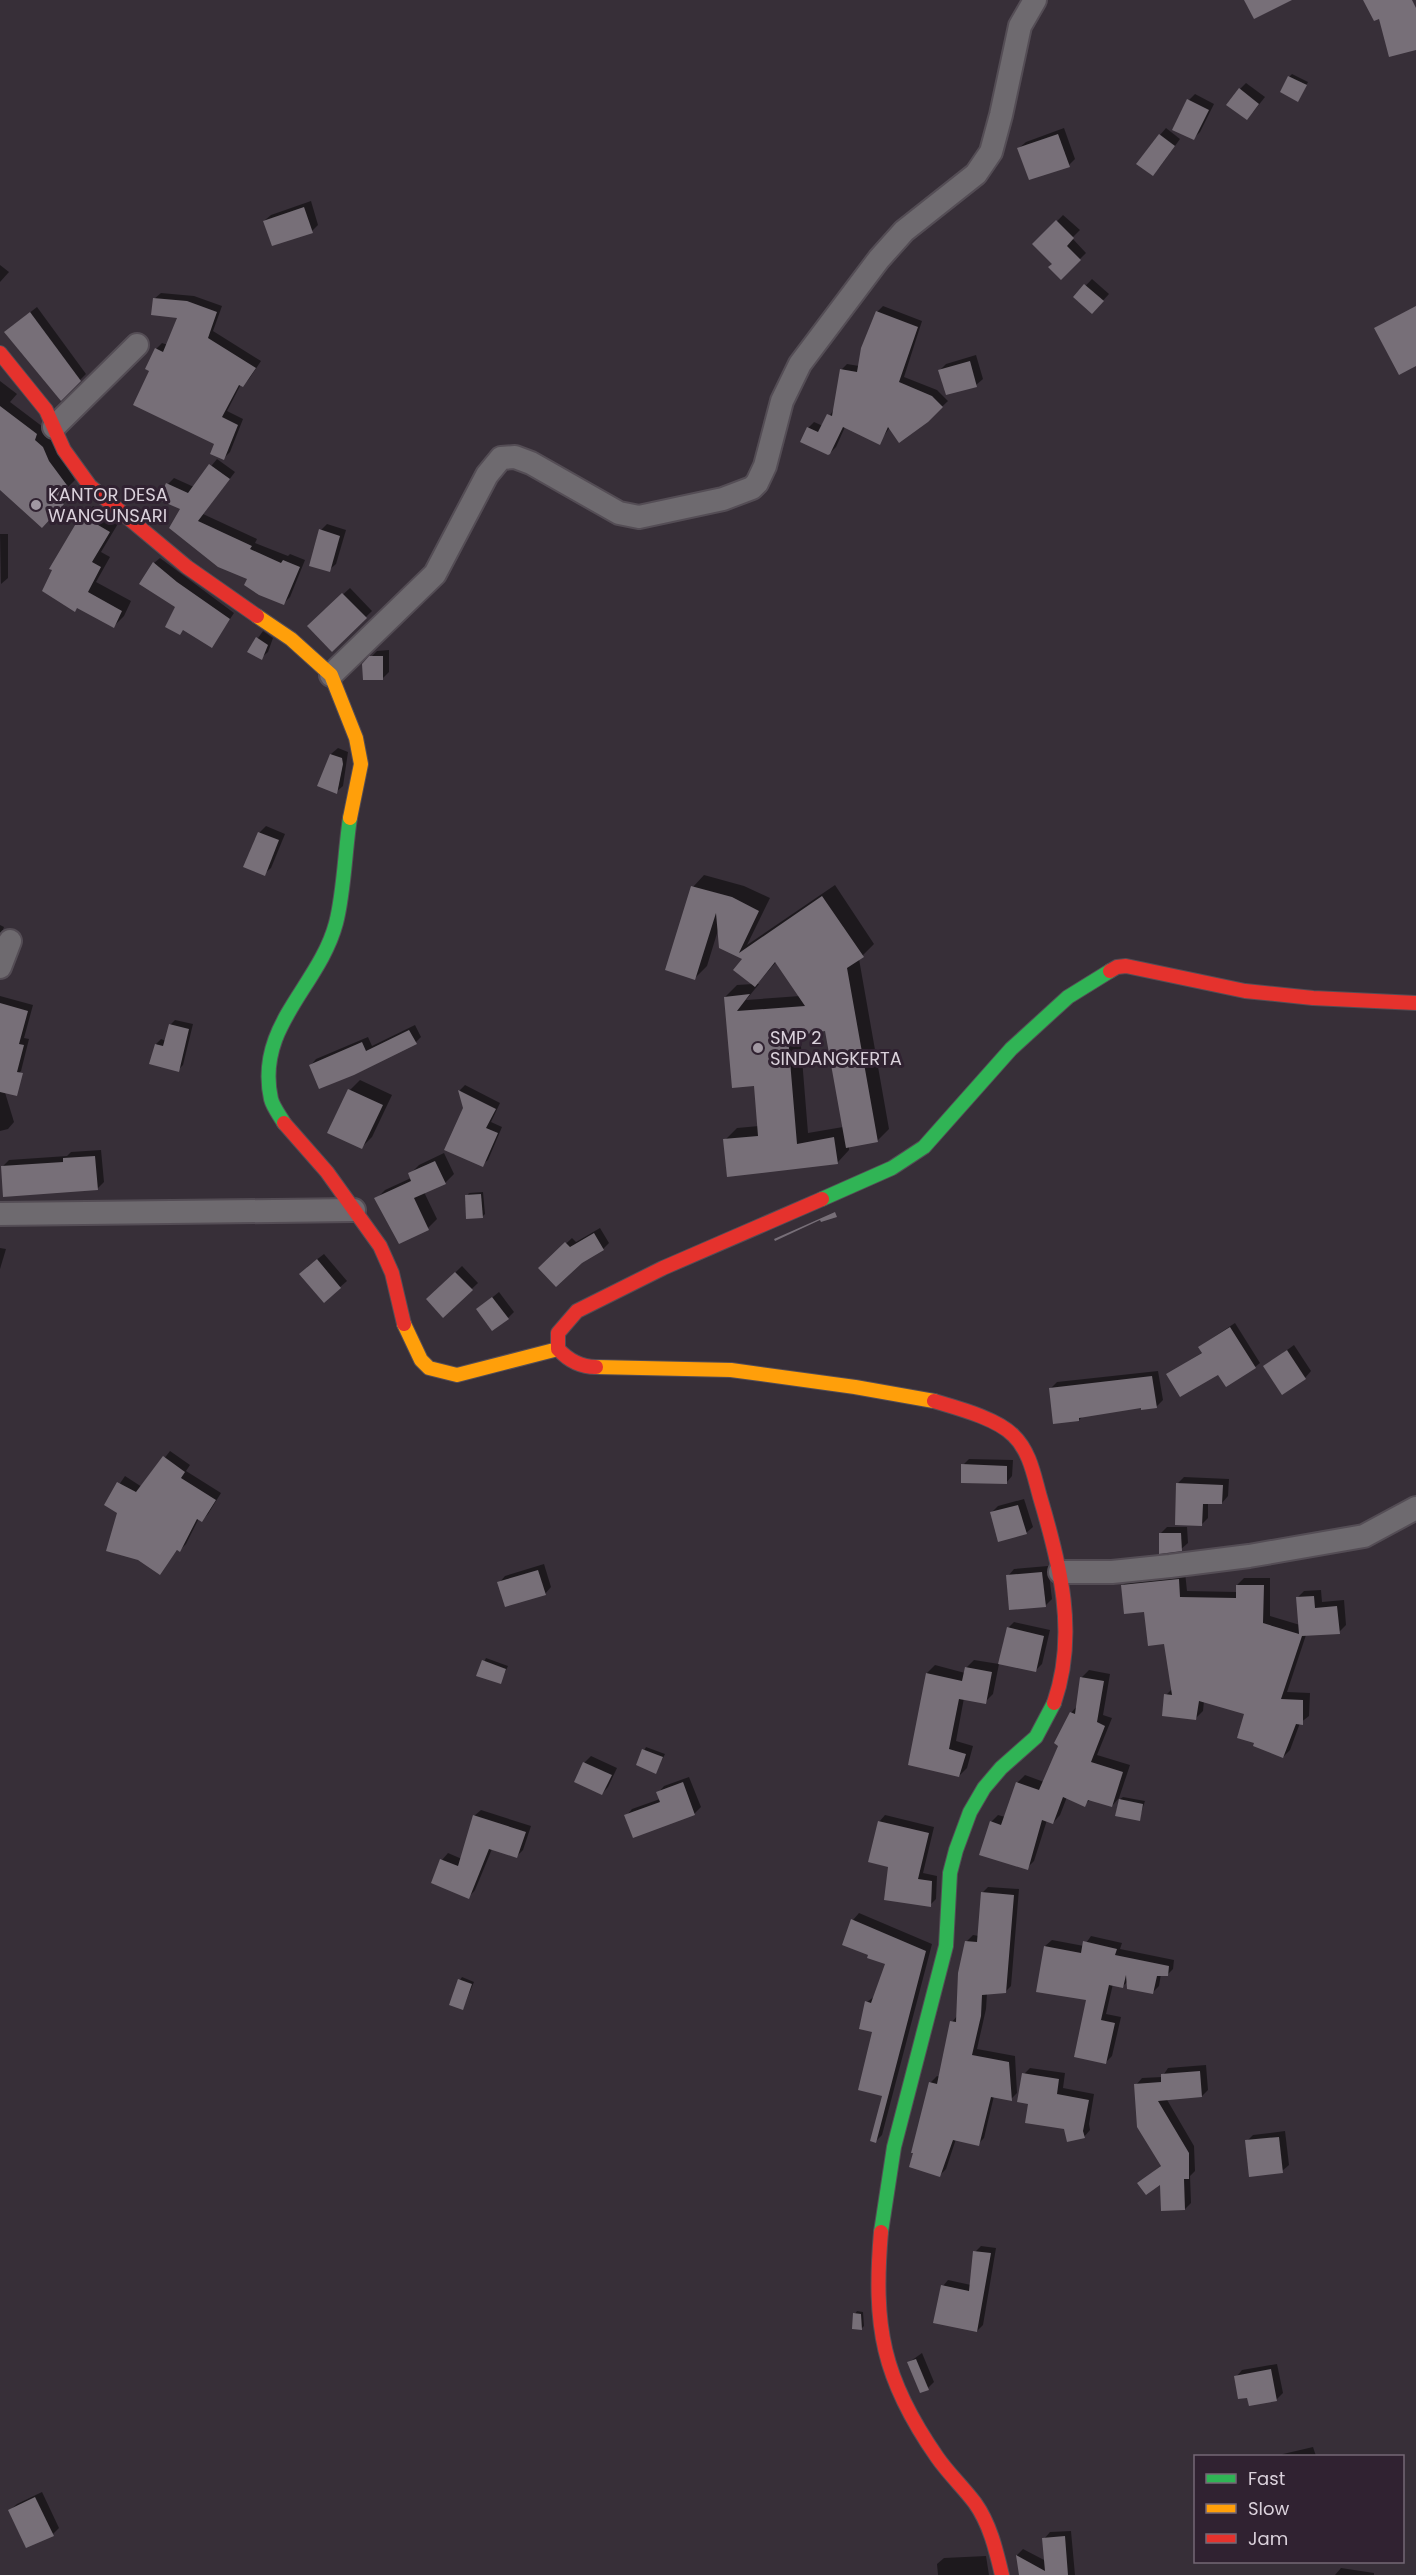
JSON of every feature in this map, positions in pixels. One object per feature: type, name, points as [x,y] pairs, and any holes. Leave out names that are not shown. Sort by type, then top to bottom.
[{"type":"street","points":[[332,675],[435,574],[487,475],[501,458],[515,457],[531,463],[619,513],[639,517],[723,499],[746,491],[757,483],[765,466],[782,401],[800,364],[879,259],[904,231],[976,174],[991,152],[1020,26],[1035,0]]},
{"type":"street","points":[[54,427],[137,345]]},
{"type":"street","points":[[0,354],[46,410],[64,450],[90,486],[187,567],[291,639],[332,675],[356,738],[361,764],[350,819],[336,923],[320,960],[279,1027],[273,1043],[269,1061],[271,1101],[289,1131],[327,1172],[380,1246],[392,1273],[403,1323],[420,1360],[429,1368],[458,1375],[558,1349]]},
{"type":"street","points":[[0,967],[10,941]]},
{"type":"street","points":[[1002,2575],[997,2550],[979,2508],[952,2476],[897,2390],[883,2351],[878,2305],[883,2214],[898,2128],[933,2004],[948,1939],[952,1864],[977,1797],[998,1771],[1039,1734],[1052,1710],[1059,1687],[1065,1641],[1060,1572],[1024,1448],[1014,1435],[1000,1425],[935,1401],[855,1387],[731,1370],[587,1366],[566,1358],[558,1349],[558,1333],[577,1311],[663,1268],[892,1168],[924,1147],[1011,1049],[1068,997],[1116,967],[1126,966],[1245,991],[1312,998],[1416,1003]]},
{"type":"street","points":[[0,1214],[354,1210]]},
{"type":"street","points":[[1060,1572],[1112,1572],[1170,1566],[1250,1556],[1364,1536],[1416,1509]]},
{"type":"building","points":[[1244,0],[1292,0],[1254,19]]},
{"type":"building","points":[[1363,0],[1412,0],[1416,8],[1416,50],[1389,57],[1379,19],[1374,21]]},
{"type":"building","points":[[1288,76],[1307,85],[1298,102],[1280,92]]},
{"type":"building","points":[[1239,88],[1259,104],[1247,120],[1226,105]]},
{"type":"building","points":[[1187,99],[1209,110],[1194,140],[1172,130]]},
{"type":"building","points":[[1058,134],[1070,167],[1029,180],[1017,148]]},
{"type":"building","points":[[1159,134],[1175,146],[1153,176],[1136,164]]},
{"type":"building","points":[[304,207],[313,233],[272,246],[263,221]]},
{"type":"building","points":[[1056,220],[1074,238],[1067,246],[1081,260],[1061,280],[1048,267],[1052,264],[1032,244]]},
{"type":"building","points":[[1084,284],[1104,301],[1092,314],[1073,297]]},
{"type":"building","points":[[153,298],[187,301],[217,312],[208,338],[256,368],[243,387],[239,385],[222,417],[238,425],[224,460],[210,454],[214,444],[133,405],[149,371],[145,369],[155,348],[163,352],[177,318],[151,315]]},
{"type":"building","points":[[1416,306],[1416,366],[1399,375],[1374,328]]},
{"type":"building","points":[[876,311],[918,327],[899,382],[932,396],[943,407],[928,422],[899,443],[888,427],[880,445],[843,427],[828,455],[800,442],[807,427],[818,432],[827,414],[832,416],[840,369],[857,372],[861,348]]},
{"type":"building","points":[[30,312],[81,381],[61,401],[4,332]]},
{"type":"building","points":[[970,361],[977,387],[946,395],[938,370]]},
{"type":"building","points":[[0,406],[37,434],[35,440],[43,447],[49,461],[69,488],[57,500],[64,504],[42,528],[0,490]]},
{"type":"building","points":[[209,464],[230,479],[198,521],[252,546],[250,549],[281,563],[283,560],[300,567],[284,605],[259,595],[244,585],[247,579],[218,567],[169,528],[180,509],[159,500],[166,483],[188,493]]},
{"type":"building","points":[[81,515],[110,532],[92,562],[101,567],[88,592],[122,611],[114,628],[77,608],[75,612],[42,591],[52,570],[49,569]]},
{"type":"building","points":[[319,529],[340,536],[330,572],[309,566]]},
{"type":"building","points":[[153,562],[230,619],[212,648],[183,630],[180,635],[165,627],[175,607],[139,584]]},
{"type":"building","points":[[342,593],[367,618],[332,652],[307,626]]},
{"type":"building","points":[[256,637],[268,645],[262,660],[247,652]]},
{"type":"building","points":[[369,656],[383,656],[383,680],[363,680],[362,664]]},
{"type":"building","points":[[330,754],[342,758],[343,764],[337,794],[317,786]]},
{"type":"building","points":[[258,832],[279,840],[265,876],[243,867]]},
{"type":"building","points":[[691,886],[732,897],[759,911],[739,953],[822,896],[864,957],[847,968],[878,1142],[846,1148],[825,1031],[788,1037],[797,1144],[834,1137],[838,1164],[727,1177],[723,1139],[758,1136],[754,1086],[732,1088],[724,997],[750,994],[737,1011],[805,1006],[775,962],[755,987],[733,970],[742,959],[719,948],[716,913],[695,980],[665,970]]},
{"type":"building","points":[[0,1003],[28,1011],[19,1044],[24,1045],[17,1072],[23,1073],[17,1096],[0,1092]]},
{"type":"building","points":[[169,1024],[189,1029],[179,1072],[149,1064],[155,1044],[163,1046]]},
{"type":"building","points":[[409,1030],[417,1044],[354,1075],[319,1089],[309,1065],[362,1042],[366,1051]]},
{"type":"building","points":[[348,1089],[383,1105],[362,1149],[327,1133]]},
{"type":"building","points":[[458,1090],[496,1109],[486,1128],[498,1133],[483,1167],[444,1150],[463,1108]]},
{"type":"building","points":[[95,1156],[98,1190],[3,1197],[1,1166],[63,1162],[63,1158]]},
{"type":"building","points":[[435,1161],[446,1184],[414,1198],[429,1230],[399,1244],[374,1198],[411,1181],[408,1173]]},
{"type":"building","points":[[481,1194],[483,1218],[466,1219],[465,1195]]},
{"type":"building","points":[[835,1212],[837,1217],[821,1222],[820,1220],[775,1241],[774,1239]]},
{"type":"building","points":[[594,1233],[604,1250],[582,1263],[556,1287],[538,1268],[565,1242],[570,1247]]},
{"type":"building","points":[[317,1259],[341,1288],[324,1303],[299,1274]]},
{"type":"building","points":[[455,1272],[473,1290],[443,1318],[426,1299]]},
{"type":"building","points":[[492,1297],[509,1319],[492,1331],[476,1309]]},
{"type":"building","points":[[1230,1327],[1256,1368],[1226,1387],[1218,1375],[1180,1397],[1166,1374],[1202,1353],[1198,1347]]},
{"type":"building","points":[[1287,1350],[1306,1379],[1282,1395],[1263,1366]]},
{"type":"building","points":[[1152,1376],[1157,1408],[1141,1410],[1141,1408],[1053,1424],[1049,1388]]},
{"type":"building","points":[[163,1456],[185,1472],[181,1478],[216,1500],[202,1522],[197,1519],[180,1552],[177,1550],[160,1575],[138,1560],[106,1551],[117,1513],[104,1505],[117,1482],[136,1492]]},
{"type":"building","points":[[961,1464],[1007,1466],[1007,1484],[961,1483]]},
{"type":"building","points":[[1176,1483],[1223,1485],[1222,1504],[1203,1504],[1202,1526],[1175,1525]]},
{"type":"building","points":[[1018,1505],[1027,1534],[998,1542],[990,1512]]},
{"type":"building","points":[[1159,1533],[1181,1533],[1182,1551],[1159,1554]]},
{"type":"building","points":[[538,1570],[546,1595],[505,1607],[497,1582]]},
{"type":"building","points":[[1042,1572],[1046,1607],[1009,1610],[1006,1575]]},
{"type":"building","points":[[1179,1579],[1180,1597],[1236,1598],[1236,1585],[1264,1585],[1263,1623],[1299,1634],[1296,1597],[1314,1596],[1315,1608],[1337,1606],[1340,1634],[1302,1636],[1281,1699],[1303,1700],[1303,1725],[1296,1724],[1283,1758],[1253,1746],[1254,1743],[1237,1738],[1244,1714],[1199,1701],[1196,1720],[1162,1716],[1164,1694],[1172,1695],[1164,1644],[1148,1646],[1144,1612],[1124,1614],[1121,1585]]},
{"type":"building","points":[[1007,1627],[1044,1636],[1036,1672],[998,1664]]},
{"type":"building","points":[[482,1660],[506,1669],[501,1684],[476,1676]]},
{"type":"building","points":[[965,1667],[992,1672],[986,1704],[959,1699],[949,1749],[966,1754],[959,1777],[908,1765],[926,1673],[962,1681]]},
{"type":"building","points":[[1080,1677],[1104,1681],[1097,1722],[1105,1726],[1091,1762],[1123,1772],[1112,1807],[1088,1800],[1085,1807],[1063,1797],[1053,1824],[1042,1820],[1028,1870],[979,1855],[990,1821],[1001,1825],[1016,1782],[1039,1790],[1058,1746],[1054,1743],[1070,1712],[1075,1714]]},
{"type":"building","points":[[642,1749],[663,1757],[656,1774],[636,1765]]},
{"type":"building","points":[[583,1762],[612,1775],[602,1795],[574,1782]]},
{"type":"building","points":[[683,1782],[695,1815],[633,1838],[624,1815],[660,1802],[656,1792]]},
{"type":"building","points":[[1119,1799],[1143,1804],[1140,1821],[1115,1816]]},
{"type":"building","points":[[473,1815],[526,1832],[517,1858],[489,1849],[469,1899],[431,1883],[440,1859],[458,1866]]},
{"type":"building","points":[[878,1821],[929,1833],[918,1879],[932,1881],[931,1907],[884,1900],[888,1867],[868,1862]]},
{"type":"building","points":[[981,1892],[1014,1895],[1006,1993],[982,1995],[981,2016],[972,2055],[1009,2062],[1012,2101],[991,2097],[979,2146],[953,2140],[940,2177],[909,2167],[913,2153],[911,2153],[929,2082],[937,2084],[950,2021],[956,2022],[958,1973],[965,1941],[977,1942]]},
{"type":"building","points":[[851,1919],[926,1951],[876,2143],[870,2141],[882,2096],[858,2090],[872,2032],[859,2029],[865,2001],[871,2003],[885,1964],[842,1945]]},
{"type":"building","points":[[1083,1941],[1117,1949],[1115,1955],[1169,1966],[1168,1976],[1157,1976],[1153,1994],[1127,1989],[1126,1975],[1123,1988],[1109,1985],[1101,2020],[1115,2023],[1106,2064],[1074,2057],[1086,2000],[1036,1992],[1044,1946],[1081,1953]]},
{"type":"building","points":[[458,1979],[472,1984],[463,2010],[449,2005]]},
{"type":"building","points":[[1200,2071],[1202,2097],[1158,2101],[1189,2153],[1189,2179],[1184,2179],[1185,2210],[1161,2211],[1160,2185],[1146,2195],[1137,2183],[1161,2166],[1137,2127],[1134,2084],[1161,2082],[1161,2074]]},
{"type":"building","points":[[1022,2073],[1059,2079],[1057,2094],[1089,2100],[1083,2131],[1085,2138],[1067,2142],[1064,2129],[1025,2123],[1028,2104],[1017,2102]]},
{"type":"building","points":[[1279,2137],[1283,2173],[1249,2177],[1245,2140]]},
{"type":"building","points":[[973,2251],[991,2253],[977,2332],[933,2323],[941,2285],[969,2291]]},
{"type":"building","points":[[853,2313],[861,2314],[862,2330],[852,2329]]},
{"type":"building","points":[[916,2359],[929,2390],[920,2393],[907,2362]]},
{"type":"building","points":[[1271,2369],[1277,2401],[1249,2406],[1247,2398],[1238,2399],[1234,2376]]},
{"type":"building","points":[[35,2497],[54,2536],[26,2548],[8,2510]]},
{"type":"building","points":[[1065,2536],[1068,2575],[1019,2575],[1016,2555],[1045,2571],[1042,2538]]},
{"type":"traffic: fast","points":[[284,1123],[271,1099],[269,1073],[272,1050],[280,1028],[328,946],[336,923],[350,818]]},
{"type":"traffic: fast","points":[[822,1199],[892,1168],[924,1147],[1011,1049],[1068,997],[1110,971]]},
{"type":"traffic: fast","points":[[881,2232],[894,2147],[946,1946],[950,1873],[956,1850],[970,1812],[984,1788],[1001,1768],[1036,1737],[1054,1703]]},
{"type":"traffic: slow","points":[[257,616],[291,639],[331,675],[356,738],[361,764],[350,818]]},
{"type":"traffic: slow","points":[[404,1324],[421,1360],[429,1368],[457,1375],[558,1349]]},
{"type":"traffic: slow","points":[[596,1367],[731,1370],[855,1387],[934,1401]]},
{"type":"traffic: jam","points":[[0,353],[46,410],[64,450],[90,486],[187,567],[257,616]]},
{"type":"traffic: jam","points":[[1110,971],[1126,966],[1245,991],[1313,998],[1416,1003]]},
{"type":"traffic: jam","points":[[284,1123],[327,1172],[380,1246],[392,1273],[404,1324]]},
{"type":"traffic: jam","points":[[596,1367],[575,1362],[558,1349],[558,1333],[577,1311],[663,1268],[822,1199]]},
{"type":"traffic: jam","points":[[934,1401],[976,1414],[1006,1429],[1019,1441],[1031,1464],[1054,1548],[1064,1599],[1065,1651],[1054,1703]]},
{"type":"traffic: jam","points":[[881,2232],[879,2265],[881,2324],[885,2350],[893,2376],[918,2429],[985,2520],[1002,2575]]},
{"type":"place","name":"KANTOR DESA WANGUNSARI","points":[[36,505]]},
{"type":"place","name":"SMP 2 SINDANGKERTA","points":[[758,1048]]}]
